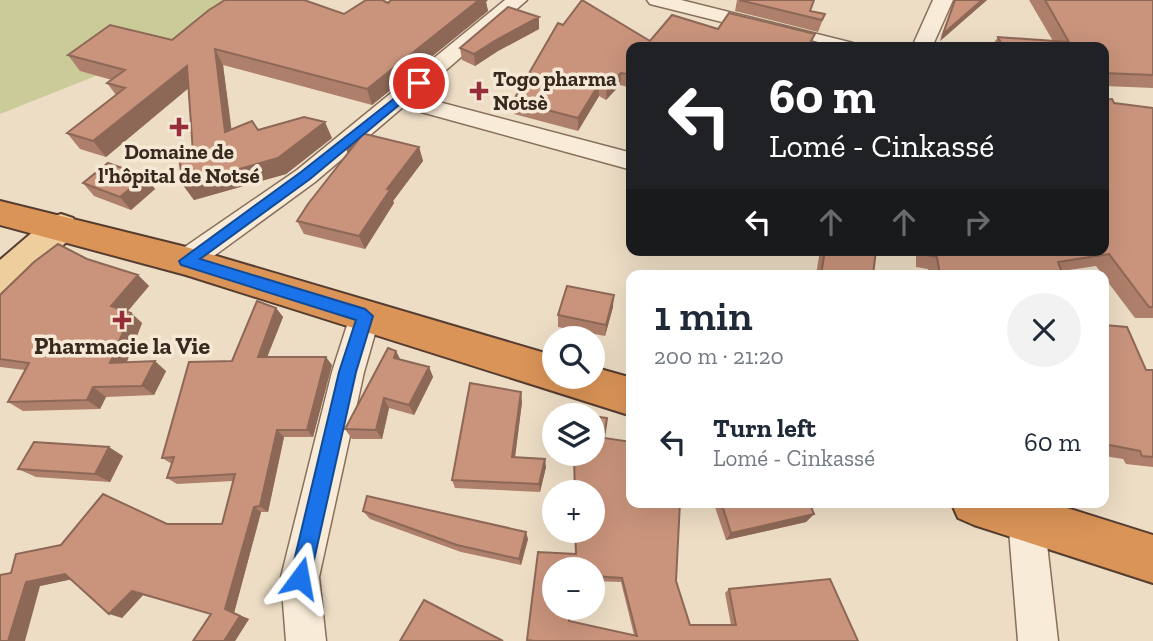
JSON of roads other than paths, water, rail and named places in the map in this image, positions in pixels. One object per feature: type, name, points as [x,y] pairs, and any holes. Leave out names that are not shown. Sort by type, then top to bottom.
[{"type":"highway","points":[[0,213],[186,261],[542,370]]},
{"type":"highway","points":[[605,389],[626,395]]},
{"type":"highway","points":[[994,508],[1153,559]]},
{"type":"main road","points":[[0,281],[61,227]]},
{"type":"street","points":[[186,261],[306,176],[517,0]]},
{"type":"street","points":[[657,0],[826,42]]},
{"type":"street","points":[[924,42],[943,0]]},
{"type":"street","points":[[399,99],[626,160]]},
{"type":"street","points":[[306,641],[300,578],[348,372],[365,316]]},
{"type":"street","points":[[1026,518],[1038,641]]},
{"type":"place","name":"Togo pharma Notsè","points":[[479,91]]},
{"type":"place","name":"Domaine de l'hôpital de Notsé","points":[[179,127]]},
{"type":"place","name":"Pharmacie la Vie","points":[[122,320]]}]
